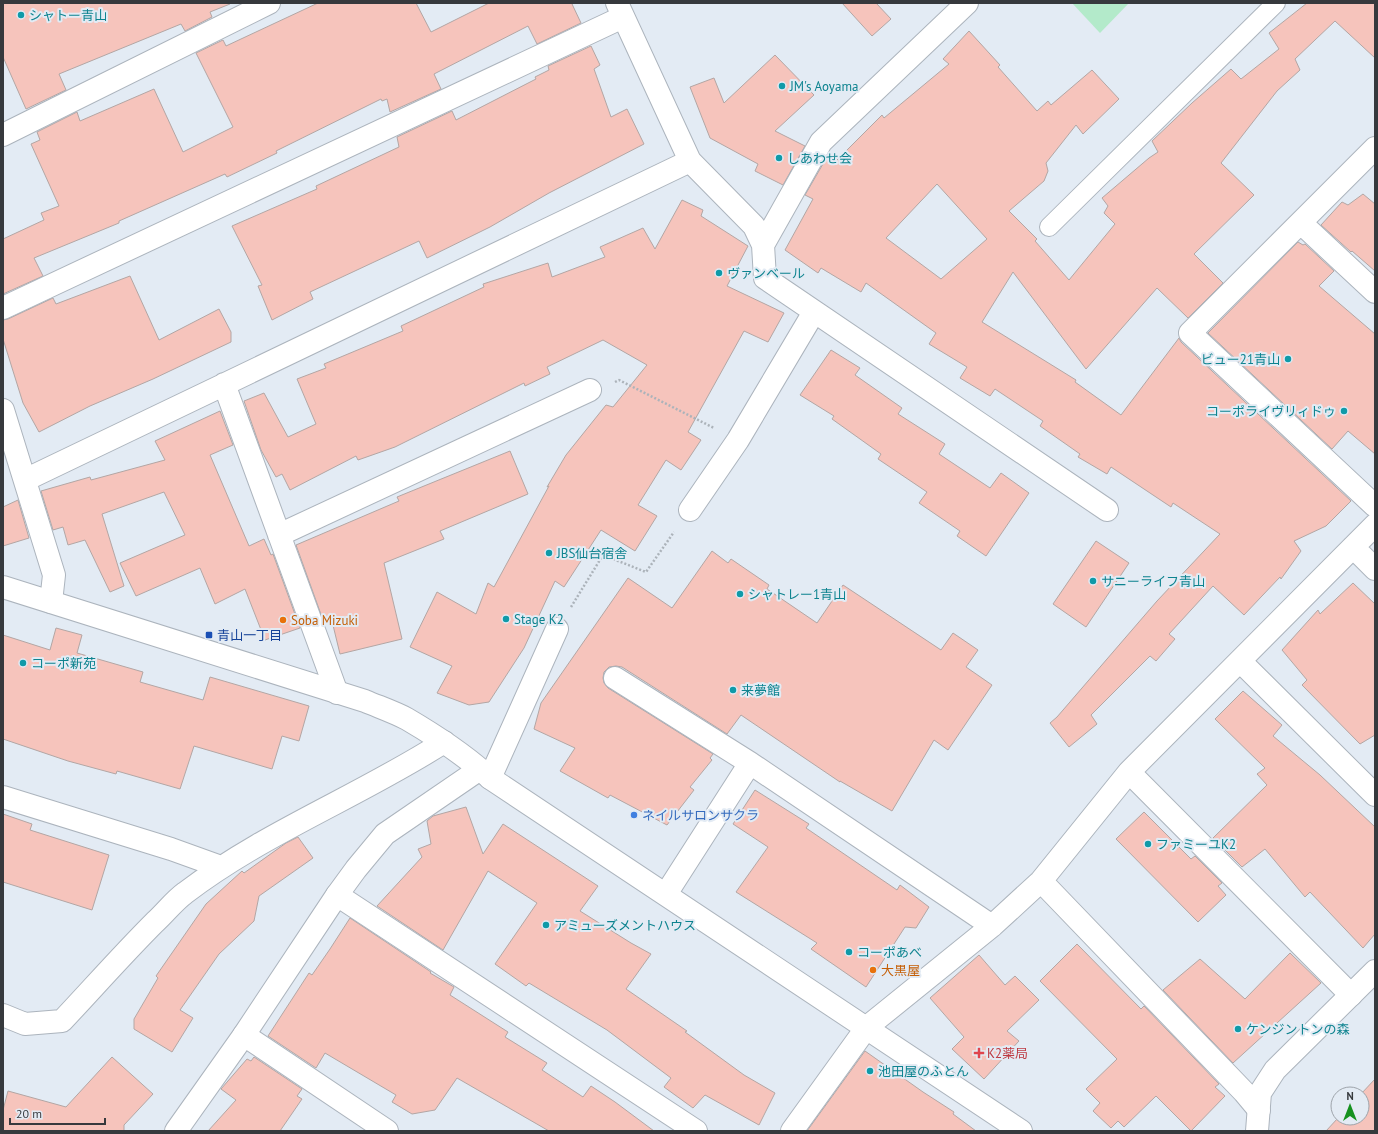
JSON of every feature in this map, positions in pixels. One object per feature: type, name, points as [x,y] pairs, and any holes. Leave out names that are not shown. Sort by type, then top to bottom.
[{"type":"street","points":[[3,134],[269,3]]},
{"type":"street","points":[[763,245],[821,142],[967,3]]},
{"type":"street","points":[[3,308],[620,10],[690,161],[754,226],[763,245],[765,278],[1107,510]]},
{"type":"street","points":[[1375,148],[1190,333],[1375,506]]},
{"type":"street","points":[[25,480],[690,161]]},
{"type":"street","points":[[1301,223],[1375,292]]},
{"type":"street","points":[[690,510],[738,440],[814,312]]},
{"type":"street","points":[[224,384],[337,693]]},
{"type":"street","points":[[279,535],[590,390]]},
{"type":"street","points":[[3,410],[54,575],[51,602]]},
{"type":"street","points":[[792,1131],[867,1027],[992,926],[1042,881],[1129,772],[1375,525]]},
{"type":"street","points":[[1353,547],[1375,569]]},
{"type":"street","points":[[3,587],[365,701],[406,719],[444,742],[485,773],[1021,1131]]},
{"type":"street","points":[[176,1131],[244,1035],[337,895],[385,834],[485,773],[557,629]]},
{"type":"street","points":[[1240,661],[1375,795]]},
{"type":"street","points":[[615,678],[750,763],[992,926]]},
{"type":"street","points":[[3,1016],[25,1024],[62,1022],[140,938],[184,894],[221,867],[296,824],[418,758],[444,742]]},
{"type":"street","points":[[666,894],[750,763]]},
{"type":"street","points":[[1129,772],[1350,995]]},
{"type":"street","points":[[3,797],[171,849],[221,867]]},
{"type":"street","points":[[1042,881],[1238,1086],[1259,1110]]},
{"type":"street","points":[[337,895],[696,1131]]},
{"type":"street","points":[[1257,1131],[1260,1093],[1275,1070],[1375,971]]},
{"type":"street","points":[[244,1035],[387,1131]]},
{"type":"lane","points":[[1049,227],[1276,3]]},
{"type":"path","points":[[590,390],[620,380],[738,440]]},
{"type":"path","points":[[557,629],[603,555],[646,572],[660,552]]},
{"type":"green space","points":[[1072,3],[1129,3],[1100,33]]},
{"type":"building","points":[[3,3],[230,4],[210,12],[212,17],[185,31],[181,24],[59,74],[66,90],[26,109],[3,57]]},
{"type":"building","points":[[318,3],[416,3],[431,32],[489,3],[575,3],[572,4],[581,23],[537,44],[528,26],[434,74],[441,89],[390,112],[387,99],[382,101],[381,99],[227,177],[225,174],[119,221],[119,223],[34,258],[43,276],[3,294],[3,239],[44,220],[41,213],[59,206],[31,144],[40,140],[37,132],[77,112],[80,121],[154,89],[183,152],[233,127],[196,53],[223,40],[226,46]]},
{"type":"building","points":[[842,3],[876,3],[891,19],[872,36]]},
{"type":"building","points":[[1307,3],[1375,3],[1375,58],[1335,21],[1295,59],[1300,70],[1277,91],[1221,163],[1254,195],[1194,254],[1223,283],[1188,318],[1157,288],[1086,369],[1013,272],[982,322],[1076,380],[1075,382],[1121,415],[1179,338],[1181,342],[1351,501],[1326,526],[1294,541],[1301,551],[1281,579],[1280,577],[1244,615],[1213,586],[1169,634],[1175,639],[1156,661],[1150,656],[1091,715],[1097,724],[1069,747],[1050,723],[1057,717],[1157,601],[1220,534],[1173,503],[1171,507],[1111,467],[1107,474],[1078,457],[1080,454],[1040,426],[1043,421],[995,389],[990,396],[960,378],[967,367],[929,344],[936,333],[866,283],[861,292],[821,268],[818,273],[785,250],[813,199],[805,195],[827,157],[836,161],[882,115],[884,118],[949,64],[943,59],[969,31],[1000,65],[998,67],[1037,111],[1048,101],[1051,105],[1092,70],[1119,99],[1083,134],[1076,125],[1046,163],[1048,171],[1044,181],[1009,211],[1037,239],[1035,241],[1069,280],[1115,224],[1104,213],[1108,206],[1102,198],[1158,152],[1152,141],[1231,69],[1241,79],[1279,49],[1269,33]],"holes":[[[937,184],[987,239],[941,279],[886,238]]]},
{"type":"building","points":[[591,46],[600,65],[594,69],[611,117],[627,109],[644,144],[549,193],[490,227],[427,258],[419,241],[310,292],[313,299],[272,320],[258,286],[262,285],[232,226],[317,189],[316,186],[399,147],[397,137],[452,111],[456,120],[536,79],[535,77],[549,70],[548,66]]},
{"type":"building","points":[[775,55],[814,95],[775,131],[805,146],[783,185],[755,171],[758,164],[710,138],[690,87],[714,78],[724,103]]},
{"type":"building","points":[[1363,194],[1375,204],[1375,271],[1321,225],[1342,202],[1348,205]]},
{"type":"building","points":[[682,200],[703,210],[701,216],[748,246],[727,286],[784,313],[768,342],[744,331],[688,432],[701,440],[681,470],[666,460],[638,505],[657,516],[635,551],[601,530],[564,587],[555,581],[524,648],[489,702],[469,705],[437,693],[452,666],[410,647],[437,592],[476,614],[488,583],[494,587],[549,486],[547,487],[566,455],[606,405],[613,407],[647,365],[603,340],[547,367],[550,374],[525,386],[524,383],[395,447],[358,460],[356,456],[290,490],[282,474],[276,477],[261,450],[244,401],[264,393],[288,437],[316,424],[297,379],[326,368],[324,364],[403,331],[401,326],[484,287],[483,284],[548,263],[552,277],[605,257],[600,247],[643,228],[655,249]]},
{"type":"building","points":[[1298,242],[1303,245],[1305,244],[1334,271],[1319,286],[1375,334],[1375,454],[1348,431],[1332,449],[1208,333]]},
{"type":"building","points":[[130,276],[159,340],[219,309],[231,332],[231,342],[153,379],[90,406],[39,432],[23,403],[3,339],[3,320],[53,298],[56,304]]},
{"type":"building","points":[[831,350],[860,368],[855,375],[902,408],[898,414],[945,444],[939,454],[990,488],[1001,473],[1029,493],[986,556],[957,536],[960,531],[919,503],[927,492],[878,459],[881,454],[832,419],[834,416],[800,395]]},
{"type":"building","points":[[220,411],[233,445],[210,455],[249,546],[264,539],[271,555],[273,554],[300,628],[265,640],[245,589],[215,604],[200,568],[136,596],[120,563],[185,535],[164,492],[102,514],[124,586],[110,592],[85,540],[68,545],[63,527],[53,530],[41,491],[90,477],[91,480],[165,460],[155,441]]},
{"type":"building","points":[[510,451],[528,494],[440,531],[444,539],[384,563],[402,639],[340,654],[331,617],[323,620],[296,545],[399,501],[397,497]]},
{"type":"building","points":[[18,500],[29,538],[3,546],[3,507]]},
{"type":"building","name":"サニーライフ青山","points":[[1096,541],[1129,563],[1086,627],[1053,604]]},
{"type":"building","points":[[712,551],[728,563],[731,559],[769,585],[767,589],[817,623],[843,585],[941,650],[953,633],[978,650],[966,667],[992,685],[948,750],[934,740],[892,811],[840,782],[741,715],[727,734],[622,667],[616,666],[609,667],[604,672],[604,683],[608,688],[713,754],[710,758],[712,760],[690,787],[694,790],[667,825],[610,795],[608,798],[560,771],[575,748],[534,729],[541,703],[628,578],[672,608]]},
{"type":"building","points":[[1353,583],[1375,604],[1375,735],[1360,744],[1302,685],[1307,680],[1282,650],[1318,610],[1320,614]]},
{"type":"building","points":[[56,628],[82,635],[77,653],[143,672],[140,682],[203,700],[210,677],[309,706],[299,741],[282,736],[272,769],[194,746],[180,789],[117,771],[116,774],[68,761],[3,739],[3,635],[50,650]]},
{"type":"building","points":[[1243,691],[1282,725],[1273,736],[1320,775],[1375,827],[1375,934],[1363,948],[1310,892],[1305,897],[1265,849],[1242,867],[1213,838],[1267,785],[1257,774],[1265,768],[1215,719]]},
{"type":"building","points":[[755,790],[809,824],[806,828],[897,890],[900,885],[929,907],[916,928],[905,927],[866,987],[811,949],[817,943],[736,892],[768,847],[733,824]]},
{"type":"building","points":[[466,807],[483,854],[503,824],[598,886],[580,911],[651,954],[626,989],[687,1031],[685,1032],[744,1075],[775,1093],[759,1125],[705,1095],[693,1108],[664,1087],[671,1078],[607,1030],[529,983],[526,986],[495,964],[537,903],[488,871],[443,950],[377,906],[422,857],[418,849],[431,844],[427,821],[433,816]]},
{"type":"building","points":[[1144,812],[1191,859],[1195,856],[1222,883],[1218,886],[1226,895],[1198,922],[1116,839]]},
{"type":"building","points":[[3,814],[32,824],[30,830],[109,855],[92,910],[3,882]]},
{"type":"building","points":[[298,837],[313,858],[259,896],[254,921],[219,954],[180,1010],[193,1018],[172,1052],[134,1029],[134,1019],[158,978],[156,976],[206,904],[242,871],[244,873],[286,843]]},
{"type":"building","points":[[350,918],[431,972],[430,973],[454,987],[450,995],[508,1032],[505,1037],[547,1063],[542,1070],[583,1097],[591,1086],[654,1131],[549,1131],[457,1078],[435,1110],[412,1114],[392,1102],[396,1095],[325,1053],[316,1068],[268,1036],[309,973],[312,975]]},
{"type":"building","points":[[1077,944],[1141,1009],[1144,1006],[1219,1084],[1215,1087],[1225,1096],[1191,1131],[1156,1096],[1124,1127],[1118,1121],[1111,1128],[1093,1111],[1100,1103],[1086,1089],[1117,1059],[1040,981]]},
{"type":"building","name":"ケンジントンの森","points":[[1290,953],[1321,983],[1233,1063],[1163,990],[1200,959],[1245,999]]},
{"type":"building","points":[[979,955],[1005,985],[1015,976],[1039,1000],[1007,1031],[1019,1041],[984,1079],[952,1049],[964,1037],[930,998]]},
{"type":"building","points":[[865,1051],[954,1112],[953,1114],[976,1131],[807,1131]]},
{"type":"building","points":[[112,1057],[153,1094],[124,1125],[124,1131],[3,1131],[3,1110],[8,1091],[66,1107]]},
{"type":"building","points":[[254,1057],[302,1089],[297,1096],[302,1099],[280,1131],[208,1131],[236,1100],[221,1089],[247,1059],[251,1061]]},
{"type":"building","points":[[1375,1079],[1375,1131],[1326,1131],[1331,1126],[1370,1126],[1370,1086],[1368,1086]]},
{"type":"place","name":"シャトー青山","points":[[21,15]]},
{"type":"place","name":"JM's Aoyama","points":[[782,86]]},
{"type":"place","name":"しあわせ会","points":[[779,158]]},
{"type":"place","name":"ヴァンベール","points":[[719,273]]},
{"type":"place","name":"ビュー21青山","points":[[1288,359]]},
{"type":"place","name":"コーポライヴリィドゥ","points":[[1344,411]]},
{"type":"place","name":"JBS仙台宿舎","points":[[549,553]]},
{"type":"place","name":"サニーライフ青山","points":[[1093,581]]},
{"type":"place","name":"シャトレー1青山","points":[[740,594]]},
{"type":"place","name":"Stage K2","points":[[506,619]]},
{"type":"place","name":"Soba Mizuki","points":[[283,620]]},
{"type":"place","name":"青山一丁目","points":[[209,635]]},
{"type":"place","name":"コーポ新苑","points":[[23,663]]},
{"type":"place","name":"来夢館","points":[[733,690]]},
{"type":"place","name":"ネイルサロンサクラ","points":[[634,815]]},
{"type":"place","name":"ファミーユK2","points":[[1148,844]]},
{"type":"place","name":"アミューズメントハウス","points":[[546,925]]},
{"type":"place","name":"コーポあべ","points":[[849,952]]},
{"type":"place","name":"大黒屋","points":[[873,970]]},
{"type":"place","name":"ケンジントンの森","points":[[1238,1029]]},
{"type":"place","name":"K2薬局","points":[[979,1053]]},
{"type":"place","name":"池田屋のふとん","points":[[870,1071]]}]
